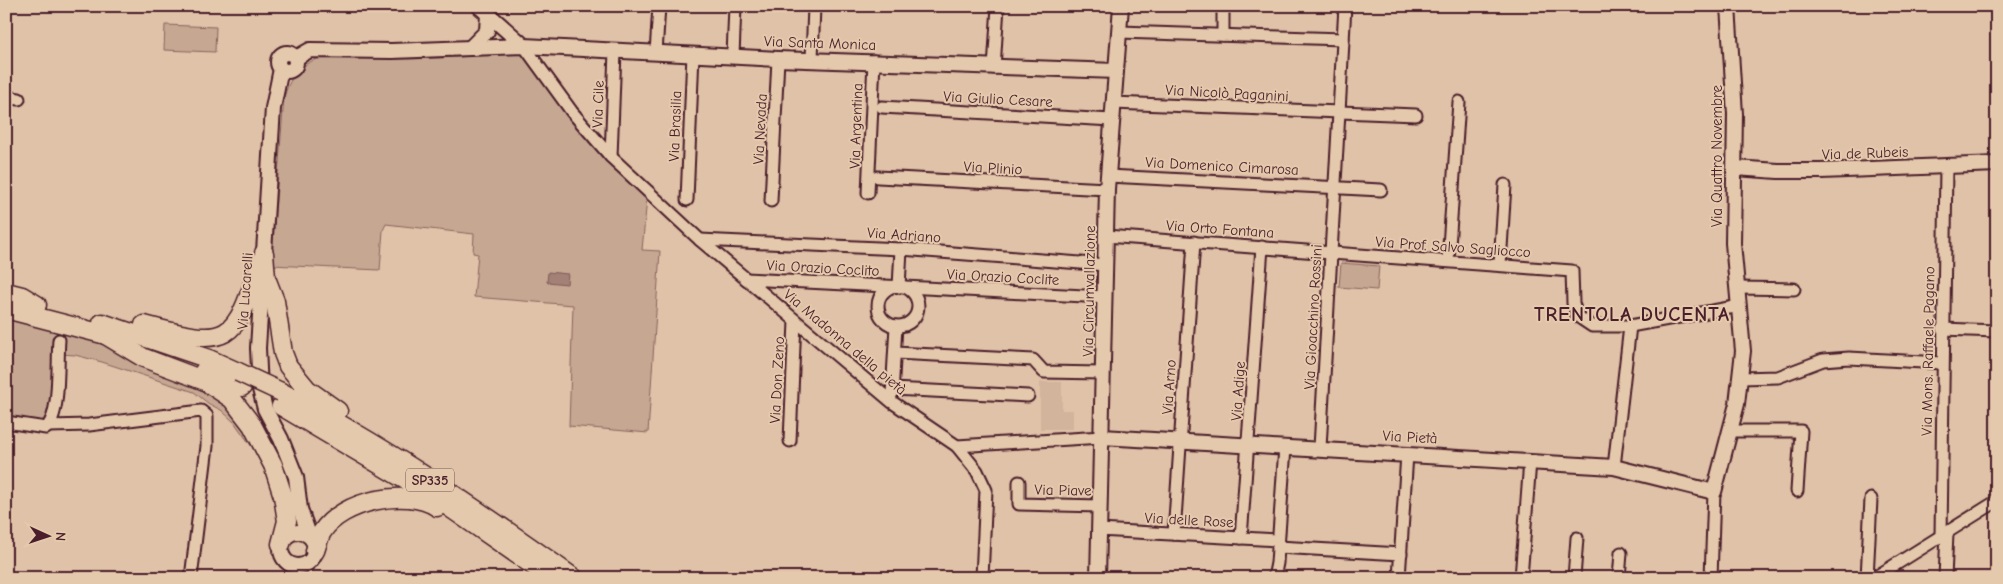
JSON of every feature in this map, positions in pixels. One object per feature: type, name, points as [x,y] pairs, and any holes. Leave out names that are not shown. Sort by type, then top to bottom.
[{"type":"highway","points":[[90,319],[106,316],[187,336],[218,337],[229,332],[241,318],[264,253]]},
{"type":"highway","points":[[264,253],[266,278],[275,301],[283,353],[296,378],[329,405],[388,442],[401,461]]},
{"type":"highway","name":"SP335","points":[[6,292],[22,296],[37,305]]},
{"type":"highway","name":"SP335","points":[[6,296],[90,319],[209,359],[240,380]]},
{"type":"highway","name":"SP335","points":[[6,309],[104,334],[162,353],[240,380],[281,399],[333,419],[512,534],[574,578]]},
{"type":"highway","points":[[104,334],[144,358],[205,381],[232,399],[252,425],[274,465],[283,496],[287,538]]},
{"type":"highway","name":"SP335","points":[[281,399],[436,498],[544,573]]},
{"type":"highway","points":[[312,543],[335,518],[356,506],[384,498],[407,498],[434,504],[512,557],[544,573]]},
{"type":"street","points":[[656,53],[659,6]]},
{"type":"street","points":[[733,56],[735,6]]},
{"type":"street","points":[[812,60],[814,6]]},
{"type":"street","points":[[994,68],[998,6]]},
{"type":"street","name":"Via Circumvallazione","points":[[1098,578],[1107,182],[1121,6]]},
{"type":"street","points":[[1223,36],[1224,6]]},
{"type":"street","name":"Via Gioacchino Rossini","points":[[1320,448],[1345,6]]},
{"type":"street","name":"Via Quattro Novembre","points":[[1714,492],[1731,431],[1743,351],[1733,243],[1735,114],[1728,6]]},
{"type":"street","points":[[483,10],[524,46]]},
{"type":"street","points":[[470,48],[487,31],[483,10]]},
{"type":"street","points":[[1119,32],[1344,39]]},
{"type":"street","name":"Via Santa Monica","points":[[524,46],[778,59],[1116,71]]},
{"type":"street","name":"Via Lucarelli","points":[[312,543],[300,509],[296,477],[281,439],[265,409],[260,389],[258,348],[273,108],[281,69],[287,71],[293,69],[296,64],[296,58],[310,50],[392,52],[524,46]]},
{"type":"street","name":"Via Madonna della pietà","points":[[524,46],[572,112],[611,157],[700,240],[892,402],[958,446]]},
{"type":"street","name":"Via Cile","points":[[611,157],[615,51]]},
{"type":"street","name":"Via Brasilia","points":[[687,200],[694,54]]},
{"type":"street","name":"Via Nevada","points":[[771,201],[778,59]]},
{"type":"street","name":"Via Argentina","points":[[868,193],[874,61]]},
{"type":"street","points":[[6,97],[19,99]]},
{"type":"street","points":[[1448,261],[1459,102]]},
{"type":"street","name":"Via Nicolò Paganini","points":[[1113,103],[1416,115]]},
{"type":"street","name":"Via Giulio Cesare","points":[[882,107],[1112,120]]},
{"type":"street","name":"Via de Rubeis","points":[[1735,168],[1812,171],[1997,164]]},
{"type":"street","name":"Via Mons. Raffaele Pagano","points":[[1945,578],[1942,329],[1946,166]]},
{"type":"street","name":"Via Plinio","points":[[878,177],[1107,182]]},
{"type":"street","name":"Via Domenico Cimarosa","points":[[1107,182],[1334,187]]},
{"type":"street","points":[[1500,264],[1505,185]]},
{"type":"street","points":[[1334,187],[1381,190]]},
{"type":"street","name":"Via Orto Fontana","points":[[1106,236],[1331,253]]},
{"type":"street","name":"Via Adriano","points":[[700,240],[901,249],[1106,265]]},
{"type":"street","name":"Via Arno","points":[[1174,534],[1194,242]]},
{"type":"street","name":"Via Adige","points":[[1241,538],[1250,445],[1262,247]]},
{"type":"street","points":[[899,287],[901,249]]},
{"type":"street","name":"Via Prof. Salvo Sagliocco","points":[[1331,253],[1500,264],[1572,271],[1573,304],[1578,317],[1592,326],[1630,326]]},
{"type":"street","name":"Via Orazio Coclito","points":[[746,279],[899,287]]},
{"type":"street","points":[[899,287],[911,291],[918,302],[918,308],[917,314],[908,324],[896,326],[884,320],[879,308],[882,296],[892,288],[899,287]]},
{"type":"street","name":"Via Orazio Coclite","points":[[899,287],[1105,297]]},
{"type":"street","points":[[1737,288],[1794,289]]},
{"type":"street","points":[[1614,467],[1630,326],[1740,306]]},
{"type":"street","name":"Via Don Zeno","points":[[790,441],[795,321]]},
{"type":"street","points":[[892,402],[896,326]]},
{"type":"street","points":[[1942,329],[1997,331]]},
{"type":"street","points":[[49,426],[52,423],[55,411],[59,340]]},
{"type":"street","points":[[894,353],[1033,360],[1044,372],[1103,373]]},
{"type":"street","points":[[1740,378],[1778,377],[1824,360],[1848,358],[1942,363]]},
{"type":"street","points":[[893,389],[1028,396]]},
{"type":"street","points":[[6,422],[39,427],[89,425],[201,411],[207,416],[207,446],[191,578]]},
{"type":"street","points":[[1731,431],[1801,431],[1797,490]]},
{"type":"street","points":[[958,446],[1102,437]]},
{"type":"street","name":"Via Pietà","points":[[1102,437],[1320,448],[1614,467],[1714,492]]},
{"type":"street","points":[[958,446],[977,471],[986,490],[982,578]]},
{"type":"street","points":[[1274,578],[1285,447]]},
{"type":"street","points":[[1399,578],[1408,454]]},
{"type":"street","points":[[1521,578],[1530,461]]},
{"type":"street","name":"Via Piave","points":[[1019,482],[1019,504],[1100,506]]},
{"type":"street","points":[[1712,578],[1714,492]]},
{"type":"street","points":[[1867,578],[1871,499]]},
{"type":"street","points":[[1874,578],[1997,501]]},
{"type":"street","name":"Via Lucarelli","points":[[287,538],[300,509]]},
{"type":"street","name":"Via delle Rose","points":[[1099,530],[1241,538],[1278,544],[1400,554]]},
{"type":"street","points":[[304,532],[312,543],[310,561],[300,572],[295,566],[285,560],[282,555],[287,538],[304,532]]},
{"type":"street","points":[[1574,578],[1577,538]]},
{"type":"street","points":[[1619,578],[1621,554]]},
{"type":"shaded area","points":[[165,25],[216,27],[215,52],[164,50]]},
{"type":"shaded area","points":[[521,52],[592,143],[647,198],[642,250],[660,251],[648,433],[569,426],[573,305],[474,297],[478,254],[473,253],[474,234],[386,224],[383,230],[380,270],[271,265],[284,98],[296,72],[314,60],[330,56],[410,59]]},
{"type":"shaded area","points":[[1341,263],[1379,266],[1377,290],[1339,287]]},
{"type":"shaded area","points":[[548,272],[568,274],[567,284],[547,282]]},
{"type":"shaded area","points":[[6,318],[78,336],[116,348],[223,398],[255,440],[270,480],[252,447],[234,422],[221,410],[209,404],[194,392],[102,362],[75,355],[61,354],[61,337],[53,336],[51,413],[40,422],[6,416]]},
{"type":"shaded area","points":[[1040,382],[1062,382],[1062,410],[1073,410],[1073,429],[1040,429]]},
{"type":"district","name":"TRENTOLA DUCENTA","points":[[1632,314]]}]
